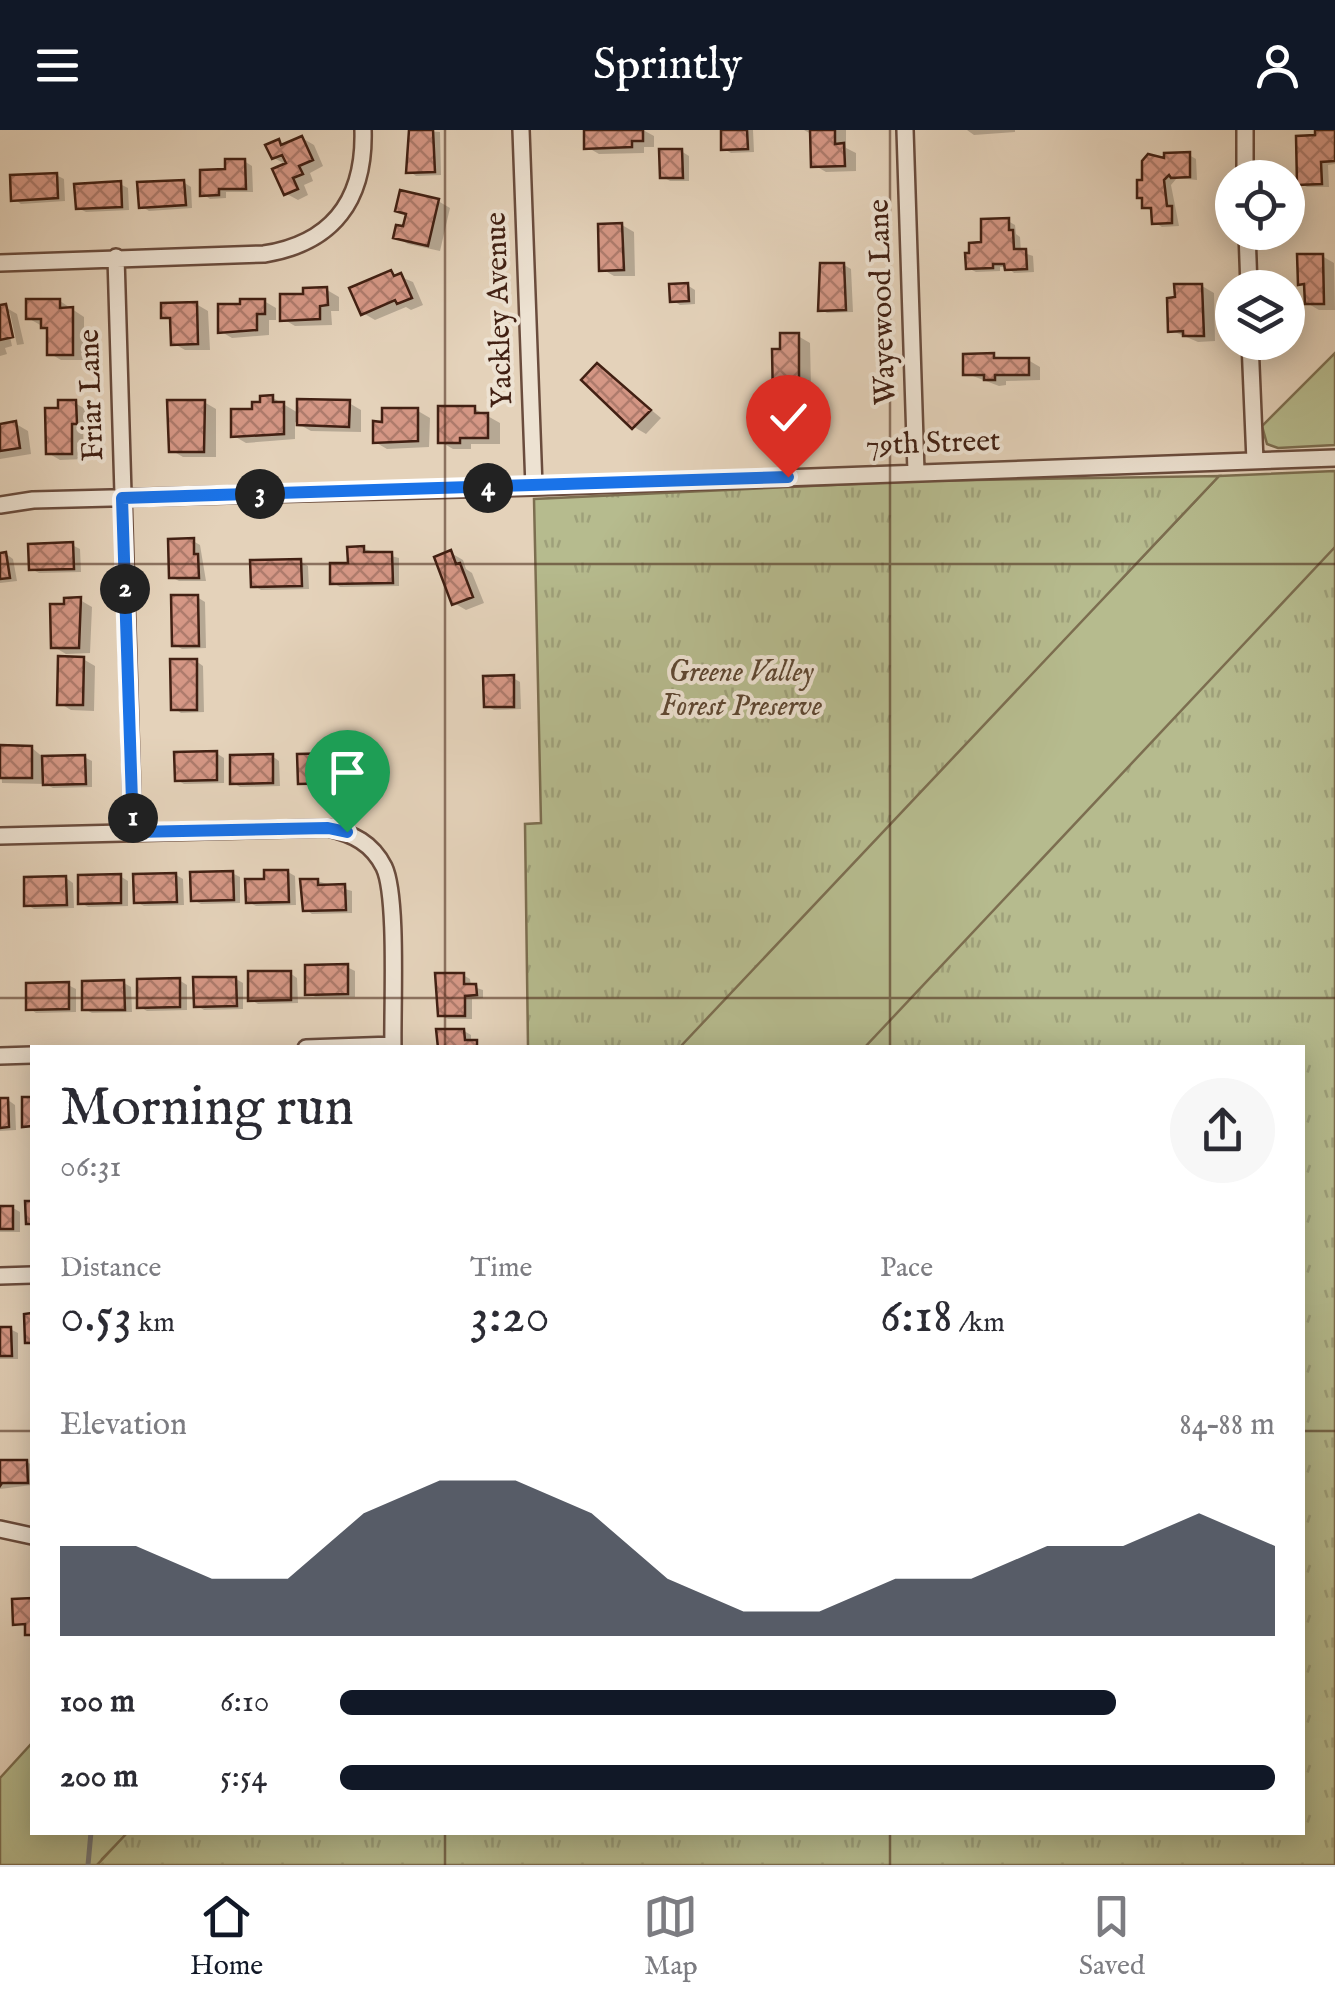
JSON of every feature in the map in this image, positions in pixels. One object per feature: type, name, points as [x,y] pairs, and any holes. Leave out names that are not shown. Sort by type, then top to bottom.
[{"type":"street","points":[[0,263],[281,251],[304,243],[326,229],[354,192],[362,164],[363,130]]},
{"type":"street","name":"Yackley Avenue","points":[[521,130],[534,487]]},
{"type":"street","name":"Wayewood Lane","points":[[905,130],[916,472]]},
{"type":"street","points":[[1245,130],[1245,160]]},
{"type":"street","name":"Friar Lane","points":[[116,258],[133,832]]},
{"type":"street","points":[[1251,360],[1254,461]]},
{"type":"street","name":"79th Street","points":[[0,505],[33,500],[534,487],[1335,458]]},
{"type":"street","points":[[0,836],[328,828],[347,832],[367,844],[383,866],[390,889],[393,1045]]},
{"type":"street","points":[[0,1056],[30,1055]]},
{"type":"street","points":[[0,1276],[30,1275]]},
{"type":"street","points":[[0,1529],[30,1536]]},
{"type":"green space","points":[[1335,353],[1335,445],[1278,448],[1267,444],[1262,426]]},
{"type":"green space","points":[[1335,471],[1335,549],[1042,1045],[621,1045],[760,488],[918,481],[1113,588],[1219,476]]},
{"type":"green space","name":"Greene Valley Forest Preserve","points":[[1219,476],[682,1045],[528,1045],[525,824],[541,823],[534,499],[918,481]]},
{"type":"green space","points":[[1335,547],[1335,1865],[97,1865],[125,1835],[1305,1835],[1305,1045],[867,1045]]},
{"type":"green space","points":[[30,1745],[30,1835],[126,1835],[102,1859],[101,1865],[0,1865],[0,1778]]},
{"type":"building","points":[[409,130],[433,130],[435,172],[406,173]]},
{"type":"building","points":[[584,130],[643,130],[643,141],[632,141],[632,147],[584,149]]},
{"type":"building","points":[[721,130],[747,130],[748,149],[721,150]]},
{"type":"building","points":[[810,130],[835,130],[835,144],[844,143],[845,166],[811,167]]},
{"type":"building","points":[[1315,130],[1335,130],[1335,161],[1321,162],[1322,184],[1305,185],[1305,160],[1296,160],[1296,136],[1315,135]]},
{"type":"building","points":[[302,136],[313,160],[299,166],[303,174],[293,178],[298,189],[284,195],[272,169],[286,163],[282,155],[272,159],[265,145],[279,139],[281,145]]},
{"type":"building","points":[[659,149],[682,149],[683,178],[660,178]]},
{"type":"building","points":[[1190,152],[1190,177],[1169,175],[1164,180],[1167,206],[1172,206],[1172,223],[1152,224],[1151,208],[1142,208],[1142,198],[1137,198],[1142,161],[1148,154],[1164,158],[1164,153]]},
{"type":"building","points":[[225,159],[245,159],[246,189],[219,189],[219,195],[200,196],[200,170],[225,169]]},
{"type":"building","points":[[57,173],[58,198],[11,201],[10,175]]},
{"type":"building","points":[[184,180],[186,205],[139,208],[137,182]]},
{"type":"building","points":[[121,181],[122,207],[76,209],[74,184]]},
{"type":"building","points":[[400,190],[439,199],[428,246],[393,238],[396,225],[403,226],[406,214],[395,211]]},
{"type":"building","points":[[1009,218],[1014,249],[1026,249],[1027,269],[1005,270],[1004,264],[993,264],[993,268],[966,269],[969,243],[981,242],[981,219]]},
{"type":"building","points":[[622,223],[624,270],[599,271],[598,224]]},
{"type":"building","points":[[1297,254],[1323,254],[1324,304],[1305,304],[1305,270],[1298,270]]},
{"type":"building","points":[[820,263],[844,263],[846,310],[818,311]]},
{"type":"building","points":[[391,270],[394,276],[401,273],[412,298],[397,304],[395,300],[361,315],[349,288]]},
{"type":"building","points":[[688,283],[689,301],[670,302],[669,284]]},
{"type":"building","points":[[1174,284],[1202,284],[1204,336],[1168,332],[1167,298],[1175,297]]},
{"type":"building","points":[[327,287],[328,305],[320,306],[320,319],[280,321],[280,294],[303,294],[303,288]]},
{"type":"building","points":[[26,299],[60,299],[60,308],[73,307],[73,355],[47,355],[47,328],[41,328],[41,319],[26,319]]},
{"type":"building","points":[[240,299],[265,299],[265,314],[257,314],[257,330],[218,333],[218,304],[240,304]]},
{"type":"building","points":[[197,302],[198,344],[171,345],[170,318],[161,318],[161,303]]},
{"type":"building","points":[[6,304],[13,337],[0,340],[0,305]]},
{"type":"building","points":[[780,333],[799,333],[799,382],[808,382],[808,401],[801,401],[801,419],[788,419],[787,402],[773,402],[772,349],[780,349]]},
{"type":"building","points":[[994,353],[994,358],[1029,358],[1029,375],[995,375],[995,380],[984,380],[984,375],[963,375],[963,354]]},
{"type":"building","points":[[597,363],[651,410],[632,429],[581,380]]},
{"type":"building","points":[[273,395],[273,402],[284,402],[284,434],[231,437],[231,409],[252,409],[252,402],[260,402],[260,396]]},
{"type":"building","points":[[297,399],[350,400],[349,427],[297,425]]},
{"type":"building","points":[[58,400],[76,400],[72,454],[46,454],[45,408],[58,408]]},
{"type":"building","points":[[167,400],[205,400],[204,452],[169,452]]},
{"type":"building","points":[[438,406],[475,406],[475,413],[488,413],[488,438],[438,443]]},
{"type":"building","points":[[382,408],[418,408],[418,441],[373,443],[373,421],[382,422]]},
{"type":"building","points":[[16,421],[20,448],[0,451],[0,424]]},
{"type":"building","points":[[194,538],[199,578],[169,578],[168,539]]},
{"type":"building","points":[[73,542],[74,569],[29,570],[28,544]]},
{"type":"building","points":[[364,546],[364,552],[392,552],[393,583],[330,584],[330,563],[348,563],[347,547]]},
{"type":"building","points":[[451,550],[473,597],[452,605],[434,557]]},
{"type":"building","points":[[6,552],[10,578],[0,579],[0,553]]},
{"type":"building","points":[[301,559],[302,586],[251,587],[250,560]]},
{"type":"building","points":[[171,595],[198,595],[199,646],[172,646]]},
{"type":"building","points":[[81,597],[79,648],[51,648],[50,604],[64,604],[64,598]]},
{"type":"building","points":[[58,656],[84,657],[83,705],[57,705]]},
{"type":"building","points":[[170,659],[197,659],[197,710],[171,710]]},
{"type":"building","points":[[514,675],[514,707],[484,707],[483,676]]},
{"type":"building","points":[[0,745],[32,746],[32,778],[0,778]]},
{"type":"building","points":[[217,751],[217,780],[175,781],[174,752]]},
{"type":"building","points":[[340,753],[341,783],[298,784],[297,754]]},
{"type":"building","points":[[273,754],[273,783],[230,784],[230,755]]},
{"type":"building","points":[[85,755],[86,784],[43,785],[42,756]]},
{"type":"building","points":[[264,870],[288,870],[289,902],[246,903],[245,879],[264,879]]},
{"type":"building","points":[[233,871],[234,900],[191,901],[190,872]]},
{"type":"building","points":[[176,873],[177,902],[134,903],[133,874]]},
{"type":"building","points":[[121,874],[121,903],[78,904],[78,875]]},
{"type":"building","points":[[66,876],[67,905],[24,906],[24,877]]},
{"type":"building","points":[[300,879],[318,879],[318,885],[345,884],[346,910],[303,911]]},
{"type":"building","points":[[348,964],[348,994],[305,995],[305,965]]},
{"type":"building","points":[[248,971],[291,971],[291,1000],[248,1001]]},
{"type":"building","points":[[435,973],[464,973],[464,984],[476,984],[477,995],[465,996],[465,1016],[438,1016]]},
{"type":"building","points":[[193,977],[236,977],[237,1006],[194,1007]]},
{"type":"building","points":[[180,978],[180,1007],[137,1008],[137,979]]},
{"type":"building","points":[[124,980],[125,1010],[82,1010],[82,981]]},
{"type":"building","points":[[69,982],[69,1009],[26,1010],[26,983]]},
{"type":"building","points":[[436,1029],[464,1029],[465,1040],[477,1040],[477,1045],[438,1045]]},
{"type":"building","points":[[22,1097],[30,1097],[30,1126],[22,1127]]},
{"type":"building","points":[[0,1098],[8,1098],[9,1127],[0,1128]]},
{"type":"building","points":[[25,1201],[30,1201],[30,1224],[26,1224]]},
{"type":"building","points":[[0,1206],[13,1206],[13,1229],[0,1229]]},
{"type":"building","points":[[30,1313],[30,1343],[25,1343],[24,1314]]},
{"type":"building","points":[[0,1327],[11,1327],[12,1356],[0,1356]]},
{"type":"building","points":[[0,1460],[27,1460],[28,1483],[0,1486]]},
{"type":"building","points":[[30,1598],[30,1635],[25,1635],[25,1624],[13,1625],[12,1599]]},
{"type":"waterway","points":[[88,1865],[91,1835]]},
{"type":"route","points":[[347,832],[328,828],[133,832],[122,498],[788,477]]}]
